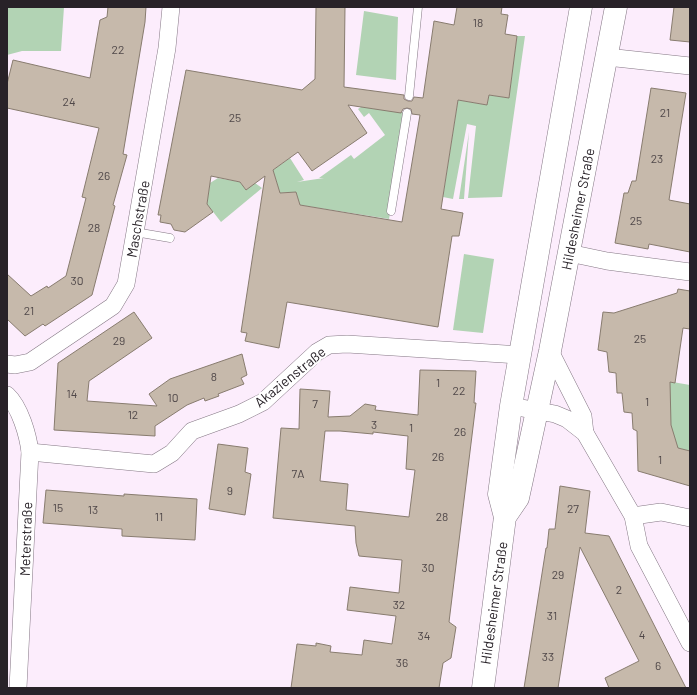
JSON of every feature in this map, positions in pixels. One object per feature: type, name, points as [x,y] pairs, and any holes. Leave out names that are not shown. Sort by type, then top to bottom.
[{"type":"main road","name":"Hildesheimer Straße","points":[[506,517],[498,494],[511,406],[581,7]]},
{"type":"main road","name":"Hildesheimer Straße","points":[[483,688],[506,517],[518,498],[550,351],[616,7]]},
{"type":"street","name":"Maschstraße","points":[[7,364],[15,366],[30,362],[113,306],[126,284],[167,48],[171,7]]},
{"type":"street","points":[[607,57],[690,66]]},
{"type":"street","points":[[569,253],[607,261],[690,272]]},
{"type":"street","name":"Akazienstraße","points":[[30,452],[154,464],[172,453],[192,431],[239,414],[263,402],[317,352],[329,345],[347,344],[520,355]]},
{"type":"street","points":[[550,351],[583,416],[585,433]]},
{"type":"street","name":"Meterstraße","points":[[7,395],[18,412],[28,440],[30,452],[18,688]]},
{"type":"street","points":[[511,406],[555,414],[568,419],[585,433],[633,516],[638,546],[690,643]]},
{"type":"street","points":[[633,516],[662,512],[690,518]]},
{"type":"lane","points":[[409,96],[418,7]]},
{"type":"lane","points":[[391,211],[406,113]]},
{"type":"lane","points":[[135,232],[170,238]]},
{"type":"green space","points":[[7,7],[64,7],[61,51],[22,51],[7,55]]},
{"type":"green space","points":[[364,11],[398,17],[396,80],[356,75]]},
{"type":"green space","points":[[517,36],[525,36],[502,197],[468,198],[476,126],[467,124],[453,199],[443,197],[458,100],[487,105],[489,95],[509,98]]},
{"type":"green space","points":[[361,107],[407,113],[389,219],[300,205],[296,192],[280,193],[273,170],[290,158],[304,180],[297,182],[324,178],[319,178],[351,155],[354,159],[385,135],[369,113],[364,117],[358,109]]},
{"type":"green space","points":[[469,132],[464,199],[459,199]]},
{"type":"green space","points":[[218,178],[240,182],[246,190],[255,183],[262,188],[221,222],[207,204],[210,183]]},
{"type":"green space","points":[[464,254],[494,259],[483,333],[453,330]]},
{"type":"green space","points":[[661,380],[690,385],[690,451],[670,446],[671,425]]},
{"type":"building","points":[[108,7],[146,7],[145,22],[123,154],[127,155],[113,205],[115,206],[92,295],[45,326],[43,324],[25,336],[7,319],[7,274],[31,296],[47,286],[48,288],[66,276],[86,198],[82,197],[99,128],[7,108],[7,84],[13,60],[90,78],[100,20],[107,17]]},
{"type":"building","points":[[316,7],[345,7],[344,87],[404,95],[404,99],[408,101],[412,101],[414,97],[423,98],[434,21],[454,25],[457,7],[502,7],[501,14],[508,15],[505,34],[517,36],[509,98],[489,95],[487,105],[458,100],[441,209],[463,213],[459,236],[452,236],[438,327],[287,302],[279,348],[245,341],[247,333],[241,332],[265,176],[246,190],[240,182],[211,176],[207,204],[213,212],[185,232],[174,230],[171,224],[160,222],[161,215],[158,215],[186,70],[302,90],[315,79]],"holes":[[[348,105],[401,113],[403,109],[407,108],[411,109],[412,114],[420,115],[402,222],[300,205],[296,192],[280,193],[273,170],[298,152],[312,171],[367,133]]]},
{"type":"building","points":[[674,7],[690,7],[690,42],[670,40]]},
{"type":"building","points":[[651,88],[686,93],[669,200],[690,204],[690,252],[649,244],[648,249],[615,243],[624,193],[628,193],[632,181],[636,181]]},
{"type":"building","points":[[678,289],[690,291],[690,329],[683,328],[675,383],[670,382],[671,425],[678,448],[690,451],[690,486],[638,471],[637,431],[633,429],[632,413],[624,412],[622,393],[617,393],[616,373],[609,372],[607,352],[598,350],[603,312],[614,313],[677,293]]},
{"type":"building","points":[[134,312],[152,338],[89,381],[87,401],[157,406],[149,394],[170,379],[242,354],[247,375],[241,378],[244,384],[218,394],[219,396],[205,401],[204,398],[187,405],[155,426],[155,436],[54,430],[58,363]]},
{"type":"building","points":[[420,370],[476,371],[474,403],[476,403],[449,622],[456,627],[451,658],[443,663],[439,688],[291,688],[297,644],[316,646],[316,643],[331,646],[330,652],[362,655],[364,640],[392,644],[396,616],[347,610],[350,587],[399,593],[402,560],[359,556],[356,543],[355,526],[273,518],[281,428],[299,429],[300,389],[330,391],[328,417],[350,416],[365,404],[376,406],[375,410],[418,415]],"holes":[[[325,431],[373,434],[373,432],[408,436],[406,469],[415,470],[409,517],[346,510],[348,484],[320,481]]]},
{"type":"building","points":[[218,444],[248,448],[245,472],[251,474],[245,515],[209,509]]},
{"type":"building","points":[[560,486],[590,491],[585,533],[609,536],[686,688],[609,688],[605,678],[639,661],[580,547],[558,688],[524,688],[549,529],[555,529]]},
{"type":"building","points":[[46,490],[124,496],[124,494],[197,499],[195,540],[122,536],[122,529],[43,523]]}]
